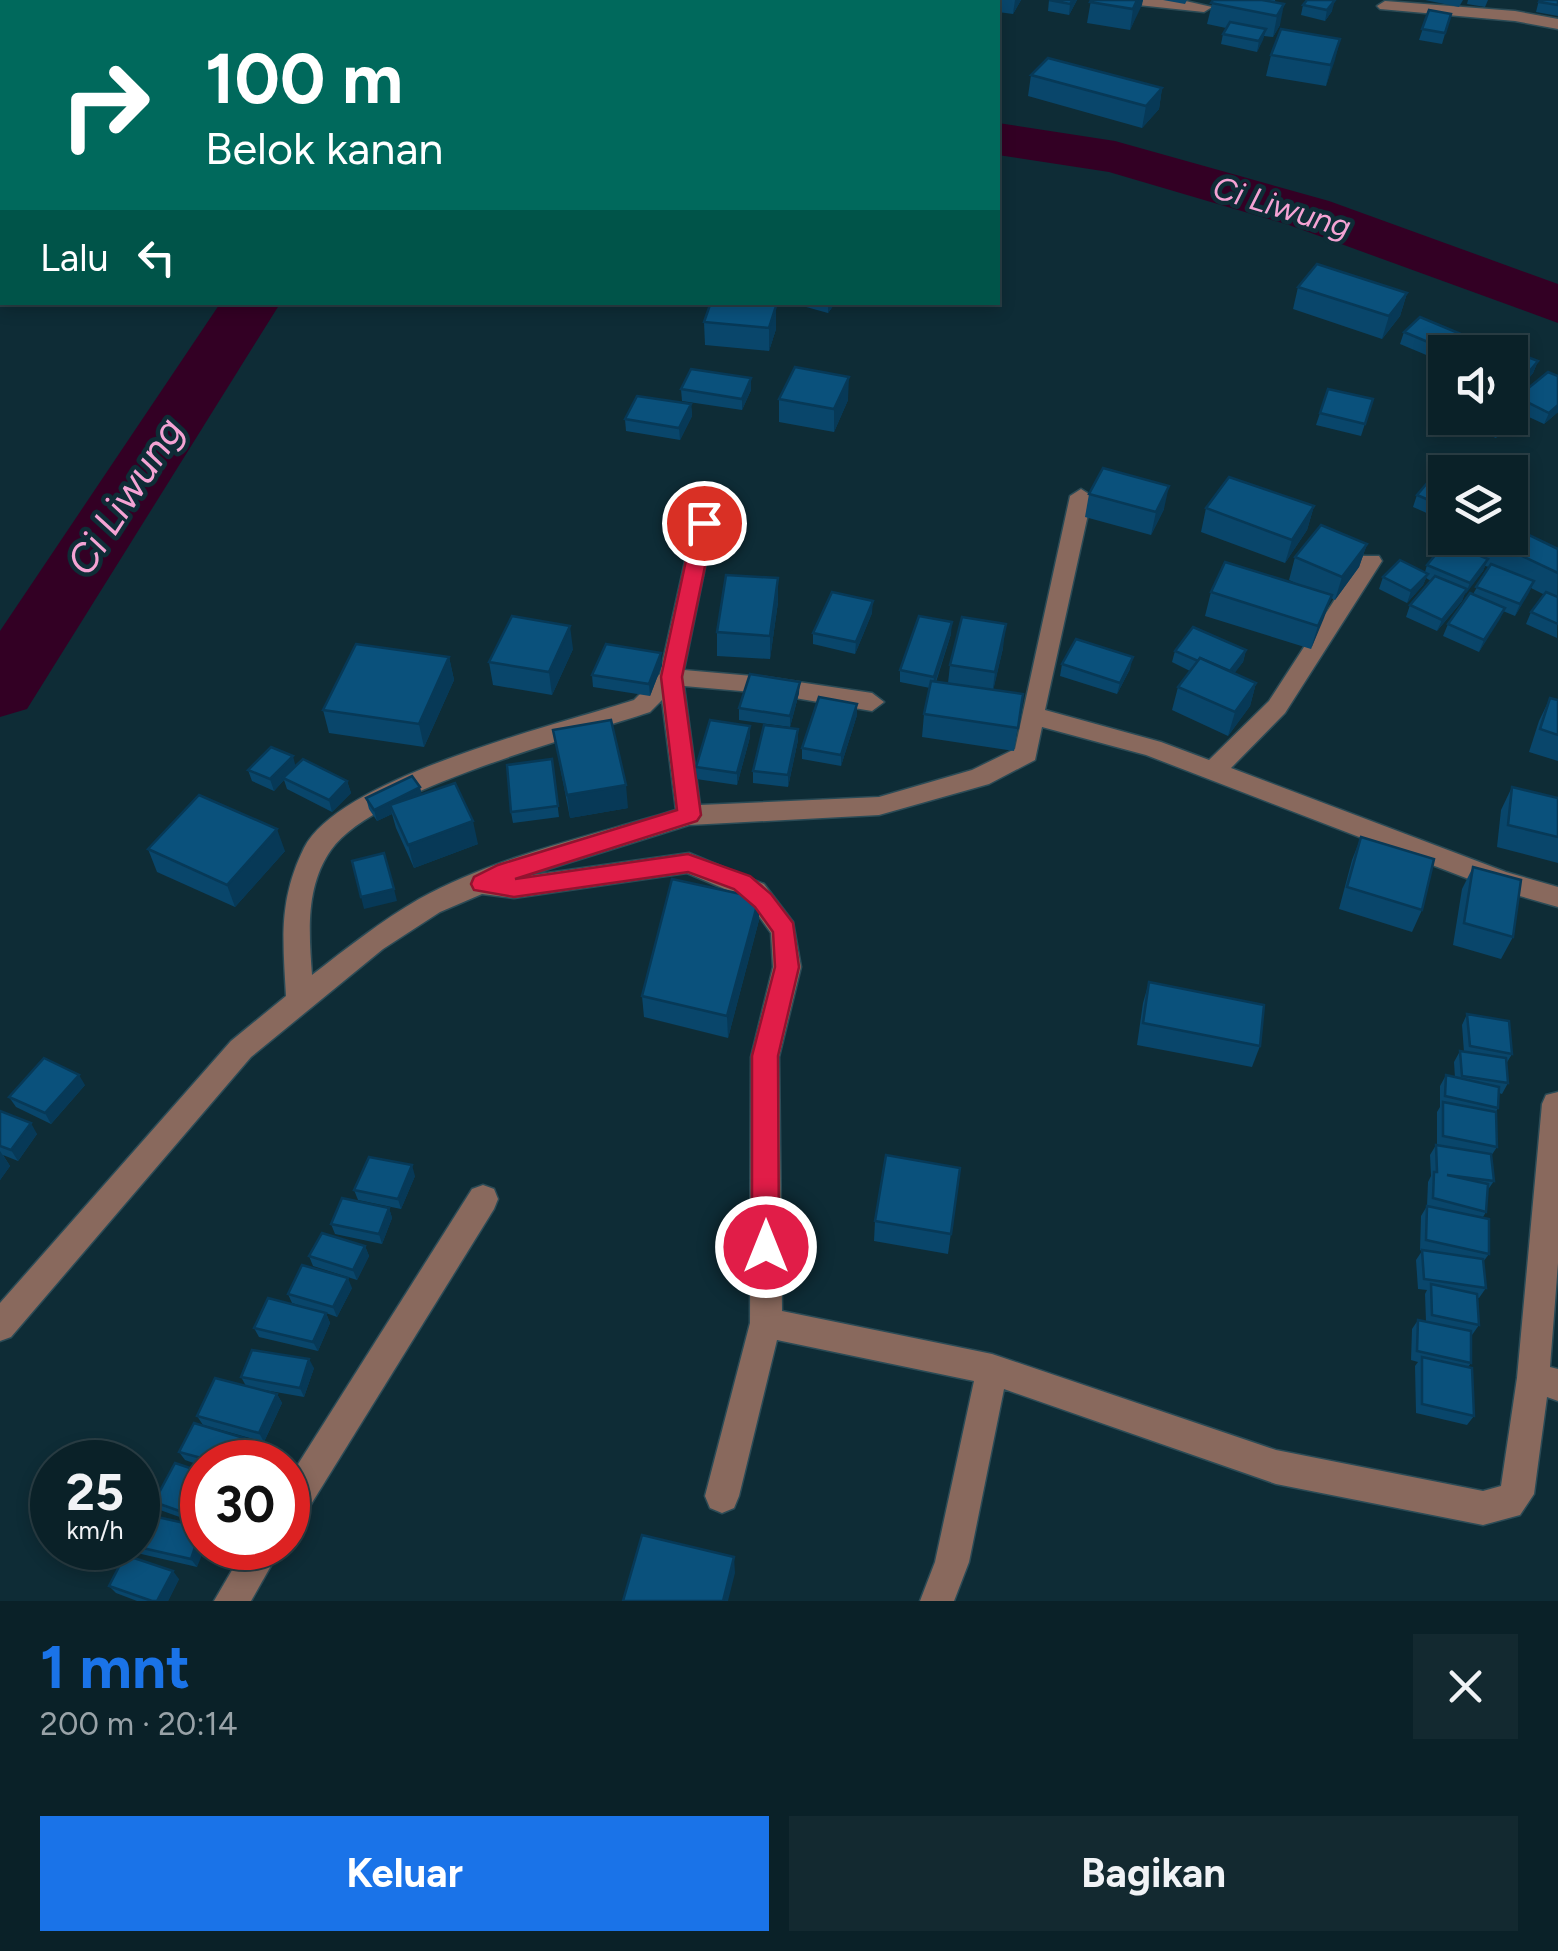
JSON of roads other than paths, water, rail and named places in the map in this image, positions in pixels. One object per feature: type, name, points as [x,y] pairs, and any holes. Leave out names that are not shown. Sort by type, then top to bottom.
[{"type":"street","points":[[1138,0],[1204,7]]},
{"type":"street","points":[[1385,6],[1503,15],[1558,24]]},
{"type":"street","points":[[0,21],[0,34]]},
{"type":"street","points":[[0,1326],[241,1049],[374,941],[431,904],[506,872],[689,815],[880,806],[980,776],[1026,754],[1082,496]]},
{"type":"street","points":[[689,815],[672,677],[708,499]]},
{"type":"street","points":[[1214,770],[1288,692],[1371,561]]},
{"type":"street","points":[[300,1001],[294,912],[316,850],[334,827],[412,782],[642,706],[672,677],[765,685],[872,702]]},
{"type":"street","points":[[1032,715],[1152,748],[1470,870],[1558,897]]},
{"type":"street","points":[[483,884],[514,888],[688,863],[754,891],[784,930],[787,967],[765,1056],[766,1323],[722,1496]]},
{"type":"street","points":[[766,1323],[992,1369],[1276,1466],[1483,1508],[1508,1503],[1517,1494],[1546,1382],[1556,1104]]},
{"type":"street","points":[[310,1475],[483,1199]]},
{"type":"street","points":[[937,1601],[952,1562],[992,1369]]},
{"type":"street","points":[[231,1601],[250,1570]]},
{"type":"waterway","name":"Ci Liwung","points":[[1000,139],[1115,157],[1309,213],[1558,305]]},
{"type":"waterway","name":"Ci Liwung","points":[[0,690],[249,305]]}]
